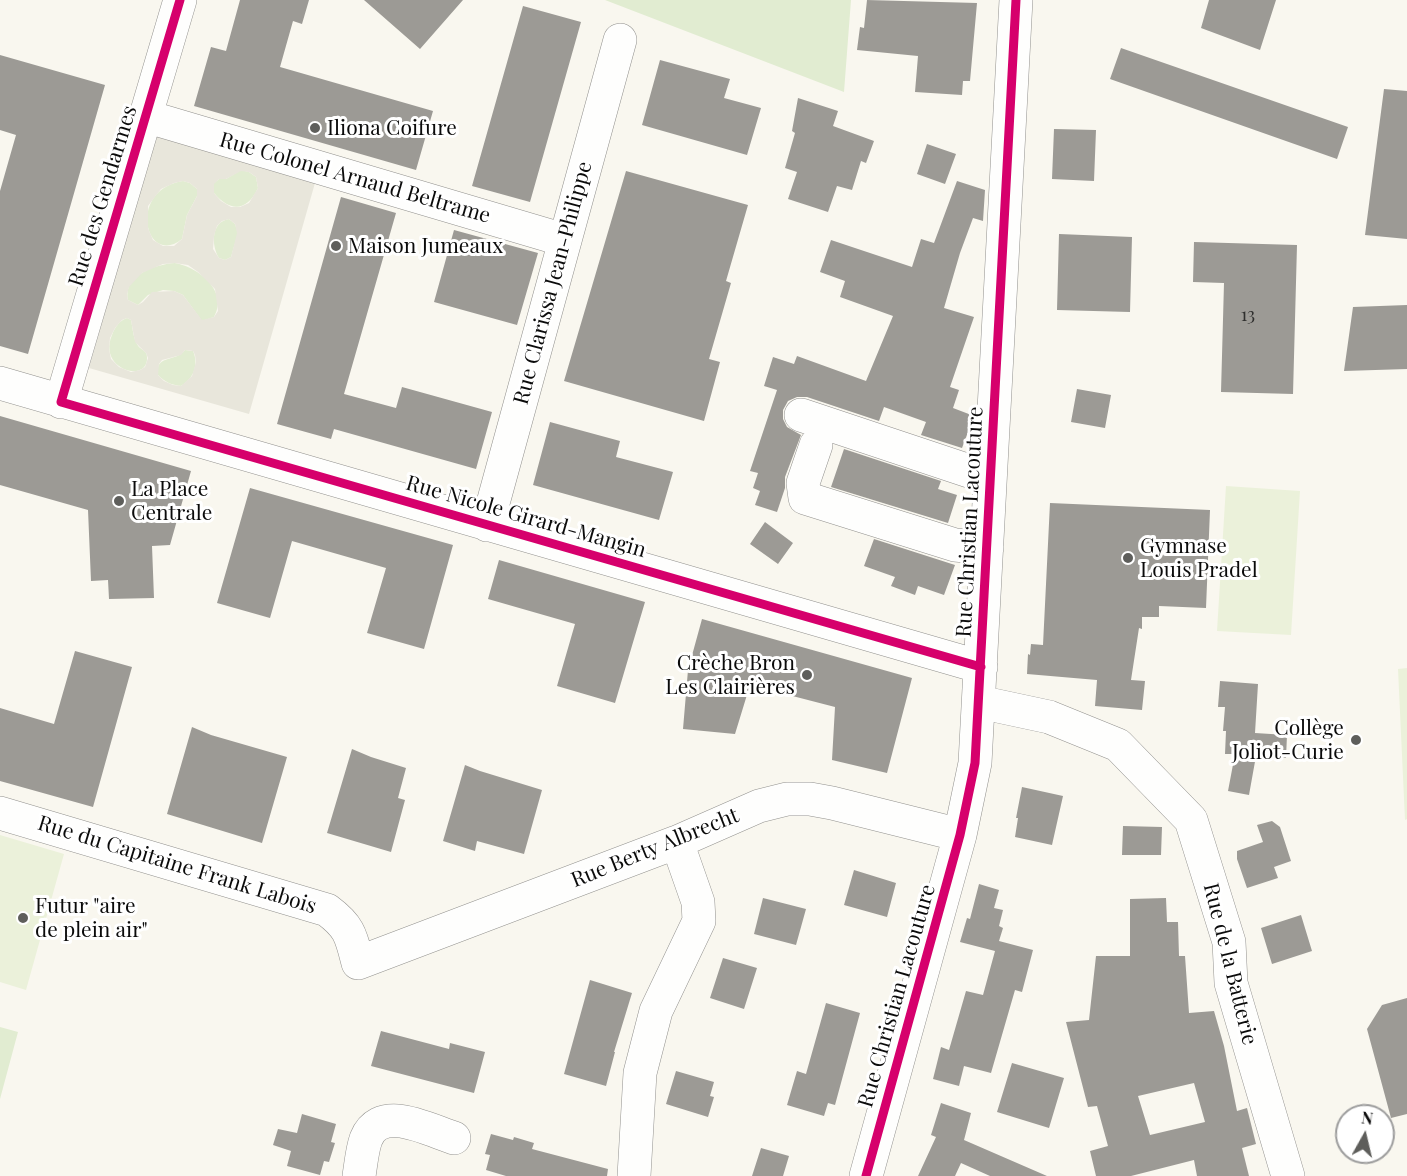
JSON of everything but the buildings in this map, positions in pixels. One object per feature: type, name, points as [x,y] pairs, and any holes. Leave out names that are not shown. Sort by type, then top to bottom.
[{"type":"street","name":"Rue des Gendarmes","points":[[61,402],[180,0]]},
{"type":"street","name":"Rue Christian Lacouture","points":[[866,1176],[960,835],[975,763],[1016,0]]},
{"type":"street","name":"Rue Clarissa Jean-Philippe","points":[[487,525],[620,40]]},
{"type":"street","name":"Rue Colonel Arnaud Beltrame","points":[[145,116],[568,227]]},
{"type":"street","name":"Rue Nicole Girard-Mangin","points":[[0,383],[981,667]]},
{"type":"street","points":[[801,415],[990,478]]},
{"type":"street","points":[[816,445],[803,483],[805,498],[955,545],[987,548]]},
{"type":"street","name":"Rue de la Batterie","points":[[980,702],[1049,717],[1118,745],[1191,820],[1229,942],[1231,983],[1288,1176]]},
{"type":"street","name":"Rue Berty Albrecht","points":[[358,963],[677,842],[759,806],[787,799],[810,799],[882,814],[960,835]]},
{"type":"street","name":"Rue du Capitaine Frank Labois","points":[[0,813],[327,910],[342,922],[351,938],[358,963]]},
{"type":"street","points":[[634,1176],[640,1073],[656,1011],[699,921],[698,902],[677,842]]},
{"type":"street","points":[[358,1176],[367,1138],[376,1125],[398,1119],[454,1138]]},
{"type":"green space","points":[[605,0],[851,0],[844,92]]},
{"type":"green space","points":[[241,170],[256,177],[258,188],[249,202],[243,205],[238,207],[226,204],[214,193],[214,183]]},
{"type":"green space","points":[[183,181],[197,189],[197,196],[187,215],[182,239],[169,245],[159,243],[151,236],[148,211],[154,198],[165,187]]},
{"type":"green space","points":[[229,219],[235,224],[238,233],[231,257],[225,260],[219,258],[216,253],[214,235],[219,225]]},
{"type":"green space","points":[[175,263],[193,269],[209,282],[217,298],[218,307],[214,317],[202,321],[183,295],[174,291],[163,290],[148,295],[138,305],[128,300],[130,284],[142,272]]},
{"type":"green space","points":[[127,318],[131,320],[137,344],[147,355],[145,365],[140,370],[125,369],[111,357],[109,347],[114,329]]},
{"type":"green space","points":[[185,350],[193,351],[195,366],[192,375],[185,383],[181,386],[174,385],[158,375],[158,368],[163,361]]},
{"type":"green space","points":[[1226,486],[1300,491],[1291,635],[1217,631]]},
{"type":"green space","points":[[1407,668],[1407,819],[1405,820],[1398,669]]},
{"type":"green space","name":"Futur \"aire de plein air\"","points":[[0,835],[64,854],[26,990],[0,982]]},
{"type":"green space","points":[[0,1027],[18,1032],[0,1099]]},
{"type":"shaded area","points":[[157,130],[317,176],[249,414],[89,368]],"holes":[[[241,171],[249,172],[256,177],[258,188],[249,203],[240,207],[231,207],[214,193],[214,184],[219,179],[226,179]],[[183,181],[197,189],[197,196],[187,215],[182,239],[174,246],[163,246],[153,240],[148,228],[148,206],[161,189]],[[229,219],[235,224],[237,233],[231,257],[225,260],[219,258],[213,249],[217,226]],[[163,264],[188,265],[215,289],[218,311],[214,317],[202,320],[183,295],[174,291],[152,292],[138,305],[128,300],[129,287],[142,273]],[[127,318],[131,320],[135,342],[148,358],[145,367],[131,372],[119,367],[111,359],[110,338],[122,320]],[[185,350],[193,351],[196,362],[192,376],[181,386],[164,381],[158,375],[159,364],[162,360],[181,355]]]},
{"type":"cycle path","points":[[180,0],[61,402],[981,667]]},
{"type":"cycle path","points":[[866,1176],[960,835],[975,763],[1016,0]]},
{"type":"place","name":"Iliona Coifure","points":[[315,128]]},
{"type":"place","name":"Maison Jumeaux","points":[[336,246]]},
{"type":"place","name":"La Place Centrale","points":[[119,501]]},
{"type":"place","name":"Gymnase Louis Pradel","points":[[1128,558]]},
{"type":"place","name":"Crèche Bron Les Clairières","points":[[807,675]]},
{"type":"place","name":"Collège Joliot-Curie","points":[[1356,740]]},
{"type":"place","name":"Futur \"aire de plein air\"","points":[[23,918]]}]
